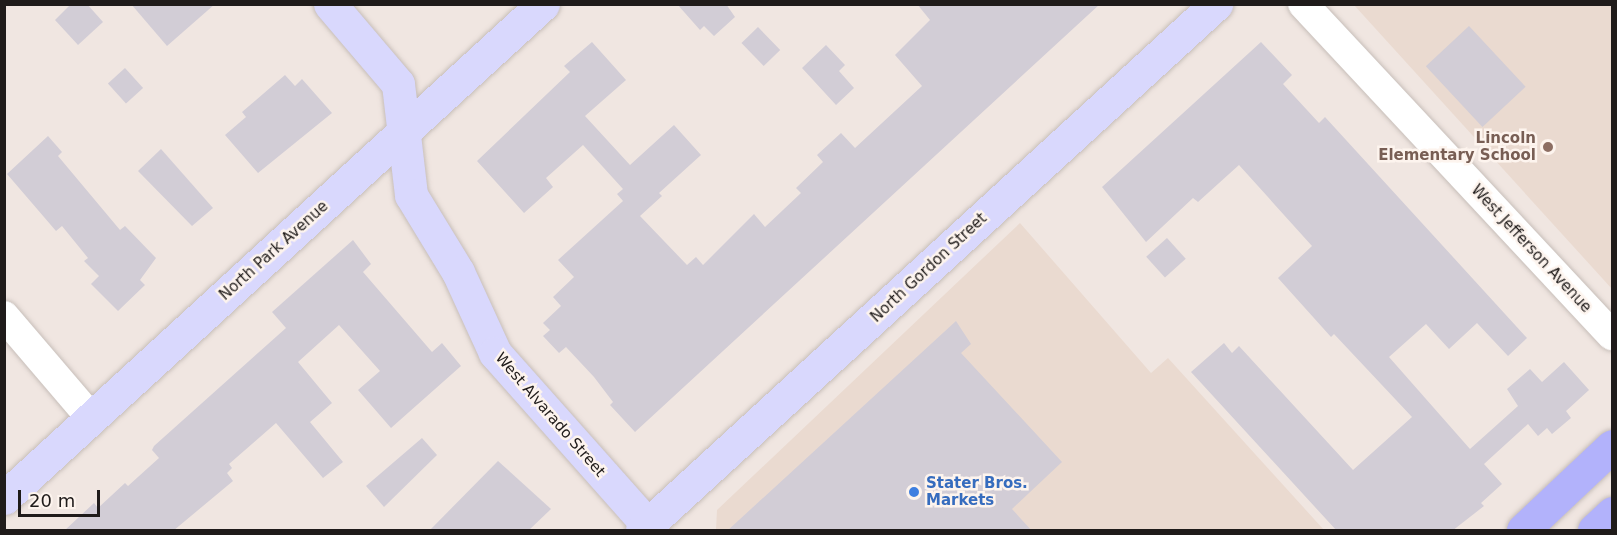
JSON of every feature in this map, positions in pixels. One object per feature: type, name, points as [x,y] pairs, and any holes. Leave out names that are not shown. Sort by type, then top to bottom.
[{"type":"main road","points":[[1523,531],[1612,446]]},
{"type":"main road","points":[[1594,531],[1612,513]]},
{"type":"street","name":"West Alvarado Street","points":[[330,4],[398,84],[411,195],[458,272],[495,353],[647,529]]},
{"type":"street","name":"North Park Avenue","points":[[4,498],[543,4]]},
{"type":"street","name":"North Gordon Street","points":[[647,529],[1216,4]]},
{"type":"street","name":"West Jefferson Avenue","points":[[1303,4],[1612,335]]},
{"type":"street","points":[[4,316],[91,418]]},
{"type":"shaded area","name":"Lincoln Elementary School","points":[[1354,5],[1612,5],[1612,289]]},
{"type":"shaded area","points":[[1020,223],[1151,373],[1168,358],[1324,530],[716,530],[717,510]]},
{"type":"building","points":[[71,4],[87,4],[103,22],[78,45],[55,20]]},
{"type":"building","points":[[131,4],[215,4],[167,46]]},
{"type":"building","points":[[677,4],[726,4],[735,17],[714,36],[704,26],[700,30]]},
{"type":"building","points":[[917,4],[1100,4],[635,432],[610,405],[613,402],[594,377],[566,347],[559,353],[543,336],[550,330],[543,323],[561,306],[553,297],[574,277],[558,260],[623,201],[617,194],[623,189],[583,145],[546,178],[553,187],[524,213],[477,161],[570,72],[564,66],[592,42],[626,80],[585,116],[630,165],[674,125],[701,155],[659,193],[662,196],[640,216],[687,265],[696,257],[703,265],[754,214],[765,227],[801,193],[796,188],[823,162],[817,155],[841,133],[855,148],[922,86],[895,55],[930,20]]},
{"type":"building","points":[[1469,26],[1526,87],[1482,127],[1426,66]]},
{"type":"building","points":[[758,27],[780,50],[764,66],[741,43]]},
{"type":"building","points":[[1261,42],[1292,75],[1283,84],[1319,123],[1325,117],[1527,338],[1508,356],[1477,323],[1449,349],[1426,324],[1389,357],[1470,449],[1518,406],[1507,389],[1530,369],[1542,382],[1564,362],[1589,390],[1566,411],[1571,418],[1552,434],[1547,428],[1538,436],[1528,424],[1484,464],[1502,484],[1481,503],[1484,506],[1452,531],[1337,531],[1191,372],[1224,343],[1232,353],[1239,346],[1353,470],[1412,417],[1334,334],[1331,337],[1278,278],[1312,246],[1239,165],[1198,202],[1193,198],[1146,242],[1102,187]]},
{"type":"building","points":[[826,45],[845,65],[839,71],[854,88],[836,105],[802,68]]},
{"type":"building","points":[[125,68],[143,88],[126,103],[108,83]]},
{"type":"building","points":[[285,75],[295,86],[302,79],[332,113],[258,173],[225,135],[246,117],[242,112]]},
{"type":"building","points":[[48,136],[62,152],[58,156],[120,230],[125,226],[156,258],[140,280],[145,285],[118,311],[91,284],[99,276],[84,261],[88,258],[62,226],[56,231],[7,174]]},
{"type":"building","points":[[161,149],[213,208],[192,226],[138,171]]},
{"type":"building","points":[[1167,238],[1186,259],[1165,278],[1146,257]]},
{"type":"building","points":[[353,240],[371,264],[363,272],[432,352],[442,343],[461,366],[391,428],[358,390],[380,371],[339,325],[298,362],[332,403],[310,422],[343,462],[323,478],[276,423],[229,464],[232,468],[227,473],[233,481],[173,531],[64,531],[94,503],[98,508],[125,483],[128,486],[159,458],[152,450],[154,446],[286,328],[272,312]]},
{"type":"building","points":[[956,321],[971,344],[961,353],[1062,462],[1012,509],[1032,531],[727,531]]},
{"type":"building","points":[[422,438],[437,455],[384,507],[366,486]]},
{"type":"building","points":[[498,461],[551,509],[528,531],[429,531]]},
{"type":"place","name":"Lincoln Elementary School","points":[[1548,147]]},
{"type":"place","name":"Stater Bros. Markets","points":[[914,492]]}]
